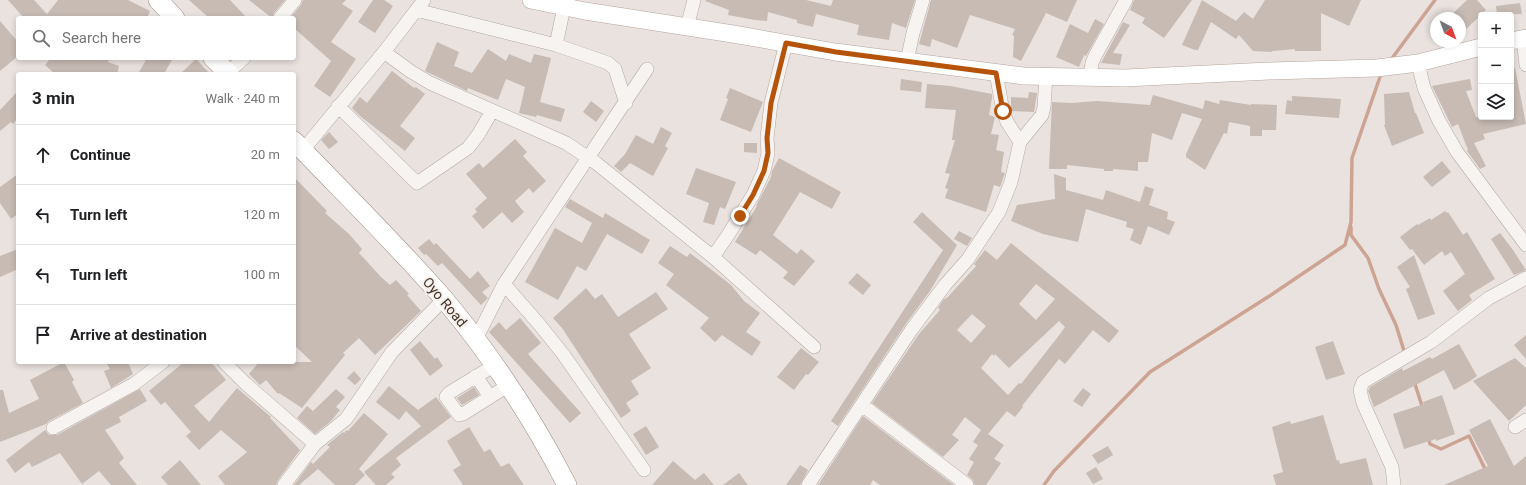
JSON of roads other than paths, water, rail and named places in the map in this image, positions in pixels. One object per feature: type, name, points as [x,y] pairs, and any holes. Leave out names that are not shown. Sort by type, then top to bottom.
[{"type":"highway","points":[[158,0],[174,16]]},
{"type":"highway","points":[[215,60],[226,72]]},
{"type":"highway","name":"Oyo Road","points":[[298,145],[391,240],[444,299],[476,339],[509,385],[567,485]]},
{"type":"main road","points":[[531,0],[564,7],[836,52],[1024,76],[1124,78],[1270,71],[1377,68],[1418,63],[1478,48]]},
{"type":"street","points":[[282,16],[295,0]]},
{"type":"street","points":[[687,27],[694,0]]},
{"type":"street","points":[[907,61],[913,33],[923,0]]},
{"type":"street","points":[[1090,77],[1094,56],[1126,0]]},
{"type":"street","points":[[298,145],[338,106],[384,52],[420,5],[556,45],[608,63],[615,69],[626,103]]},
{"type":"street","points":[[556,45],[564,7]]},
{"type":"street","points":[[1520,39],[1526,65]]},
{"type":"street","points":[[713,257],[753,195],[764,171],[768,153],[767,138],[771,103],[786,43]]},
{"type":"street","points":[[384,52],[410,71],[430,83],[566,143],[589,158],[713,257],[814,347]]},
{"type":"street","points":[[230,72],[242,60]]},
{"type":"street","points":[[1418,63],[1424,88],[1439,121],[1454,146],[1526,244]]},
{"type":"street","points":[[476,339],[504,284],[648,69]]},
{"type":"street","points":[[996,73],[1003,111],[1020,142]]},
{"type":"street","points":[[808,485],[912,329],[945,285],[968,259],[999,212],[1011,182],[1020,142],[1042,115],[1046,76]]},
{"type":"street","points":[[338,106],[418,183],[468,148],[492,111]]},
{"type":"street","points":[[1394,485],[1392,467],[1363,403],[1360,390],[1363,382],[1431,342],[1489,298],[1526,278]]},
{"type":"street","points":[[504,284],[563,354],[644,470]]},
{"type":"street","points":[[284,485],[315,444],[346,419],[392,352],[444,299]]},
{"type":"street","points":[[53,428],[134,384],[161,364]]},
{"type":"street","points":[[226,364],[246,384],[315,444]]},
{"type":"street","points":[[495,364],[449,392],[446,397],[459,415],[463,414],[509,385]]},
{"type":"street","points":[[476,376],[490,397]]},
{"type":"street","points":[[862,405],[967,485]]},
{"type":"waterway","points":[[1390,61],[1435,0]]},
{"type":"waterway","points":[[1044,485],[1054,471],[1150,372],[1271,295],[1345,245],[1351,222],[1352,158],[1381,74]]},
{"type":"waterway","points":[[1351,227],[1351,235],[1368,258],[1379,289],[1396,325],[1405,354]]},
{"type":"waterway","points":[[1414,381],[1423,409]]},
{"type":"waterway","points":[[1428,437],[1430,444],[1441,449],[1469,436],[1486,471]]}]
